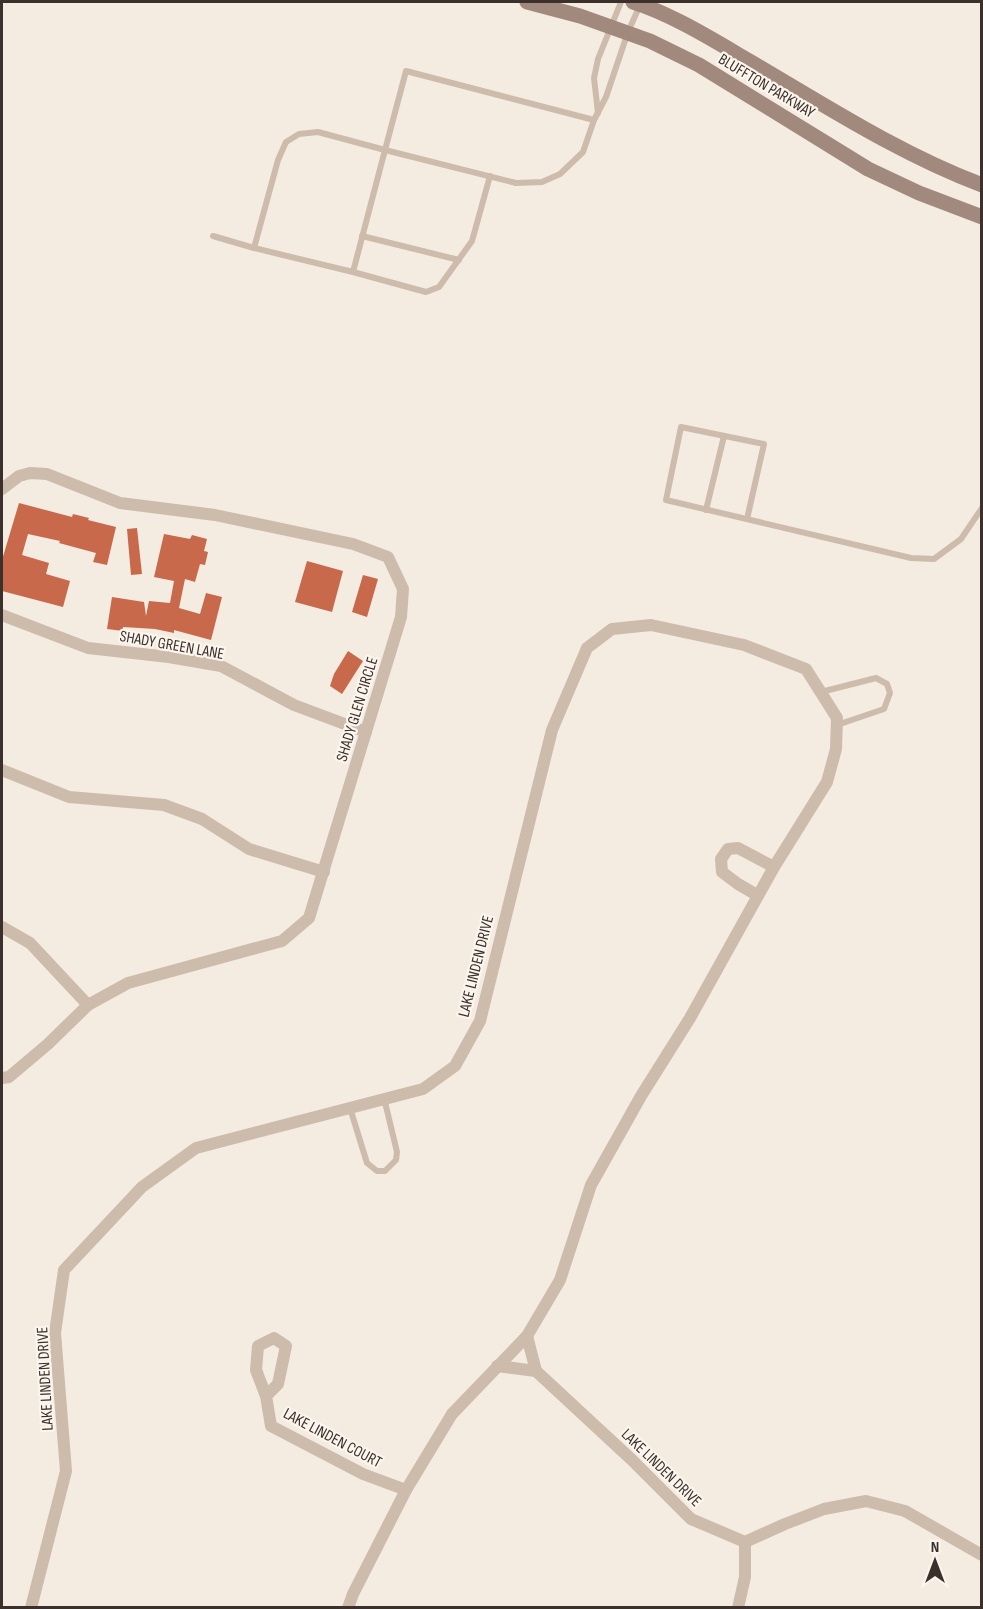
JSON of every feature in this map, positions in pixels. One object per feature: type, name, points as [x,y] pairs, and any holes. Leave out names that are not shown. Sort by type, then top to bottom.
[{"type":"main road","name":"BLUFFTON PARKWAY","points":[[527,2],[580,16],[650,41],[699,65],[868,169],[919,193],[981,217]]},
{"type":"main road","name":"BLUFFTON PARKWAY","points":[[638,2],[715,41],[868,130],[930,163],[981,185]]},
{"type":"street","name":"SHADY GLEN CIRCLE","points":[[2,489],[19,476],[30,473],[46,474],[120,502],[215,515],[353,544],[388,557],[403,589],[401,617],[309,918],[282,941],[129,983],[87,1005],[48,1044],[9,1077],[2,1078]]},
{"type":"street","name":"SHADY GREEN LANE","points":[[2,615],[87,648],[169,657],[221,666],[294,705],[366,732]]},
{"type":"street","name":"LAKE LINDEN DRIVE","points":[[31,1608],[66,1471],[55,1333],[64,1270],[142,1187],[196,1148],[423,1089],[455,1066],[480,1021],[552,730],[587,648],[612,629],[651,625],[744,645],[806,669],[837,718],[836,749],[827,782],[774,867],[690,1018],[641,1096],[591,1185],[560,1280],[527,1336],[452,1414],[406,1490],[348,1608]]},
{"type":"street","points":[[2,770],[69,797],[164,805],[202,819],[249,849],[324,873]]},
{"type":"street","points":[[758,895],[722,873],[721,860],[728,849],[738,848],[774,867]]},
{"type":"street","points":[[2,927],[30,943],[87,1005]]},
{"type":"street","points":[[497,1366],[536,1371],[527,1336]]},
{"type":"street","name":"LAKE LINDEN DRIVE","points":[[536,1371],[691,1518],[745,1542]]},
{"type":"street","name":"LAKE LINDEN COURT","points":[[266,1396],[271,1426],[363,1474],[406,1490]]},
{"type":"street","points":[[738,1608],[745,1577],[745,1542],[824,1509],[866,1501],[905,1512],[981,1555]]},
{"type":"lane","points":[[596,117],[594,78],[610,26],[621,2]]},
{"type":"lane","points":[[254,248],[278,160],[286,142],[298,134],[318,132],[516,183],[542,182],[560,174],[583,152],[606,97],[638,2]]},
{"type":"lane","points":[[353,272],[406,71],[596,117]]},
{"type":"lane","points":[[213,236],[426,292],[439,287],[472,241],[490,176]]},
{"type":"lane","points":[[362,236],[459,260]]},
{"type":"lane","points":[[747,519],[764,444],[681,427],[666,500],[911,558],[934,559],[961,539],[981,508]]},
{"type":"lane","points":[[706,510],[724,436]]},
{"type":"lane","points":[[821,692],[876,678],[887,684],[890,693],[884,709],[837,725]]},
{"type":"lane","points":[[350,1107],[368,1163],[377,1171],[385,1171],[396,1160],[397,1152],[384,1098]]},
{"type":"building","points":[[19,503],[72,517],[73,514],[116,527],[107,565],[93,562],[96,553],[59,543],[60,541],[28,534],[22,555],[49,563],[46,574],[70,581],[63,607],[2,591],[2,560]]},
{"type":"building","points":[[137,528],[142,574],[131,575],[127,529]]},
{"type":"building","points":[[164,534],[190,539],[192,535],[207,539],[204,551],[208,552],[205,565],[200,564],[195,582],[185,579],[179,608],[200,614],[206,593],[222,597],[211,640],[174,630],[174,633],[123,627],[123,631],[107,629],[112,597],[144,602],[146,616],[149,601],[170,603],[174,581],[154,577]]},
{"type":"building","points":[[307,561],[343,571],[332,612],[295,602]]},
{"type":"building","points":[[363,575],[378,579],[367,617],[352,612]]},
{"type":"building","points":[[348,651],[363,661],[342,694],[330,686],[334,674]]}]
